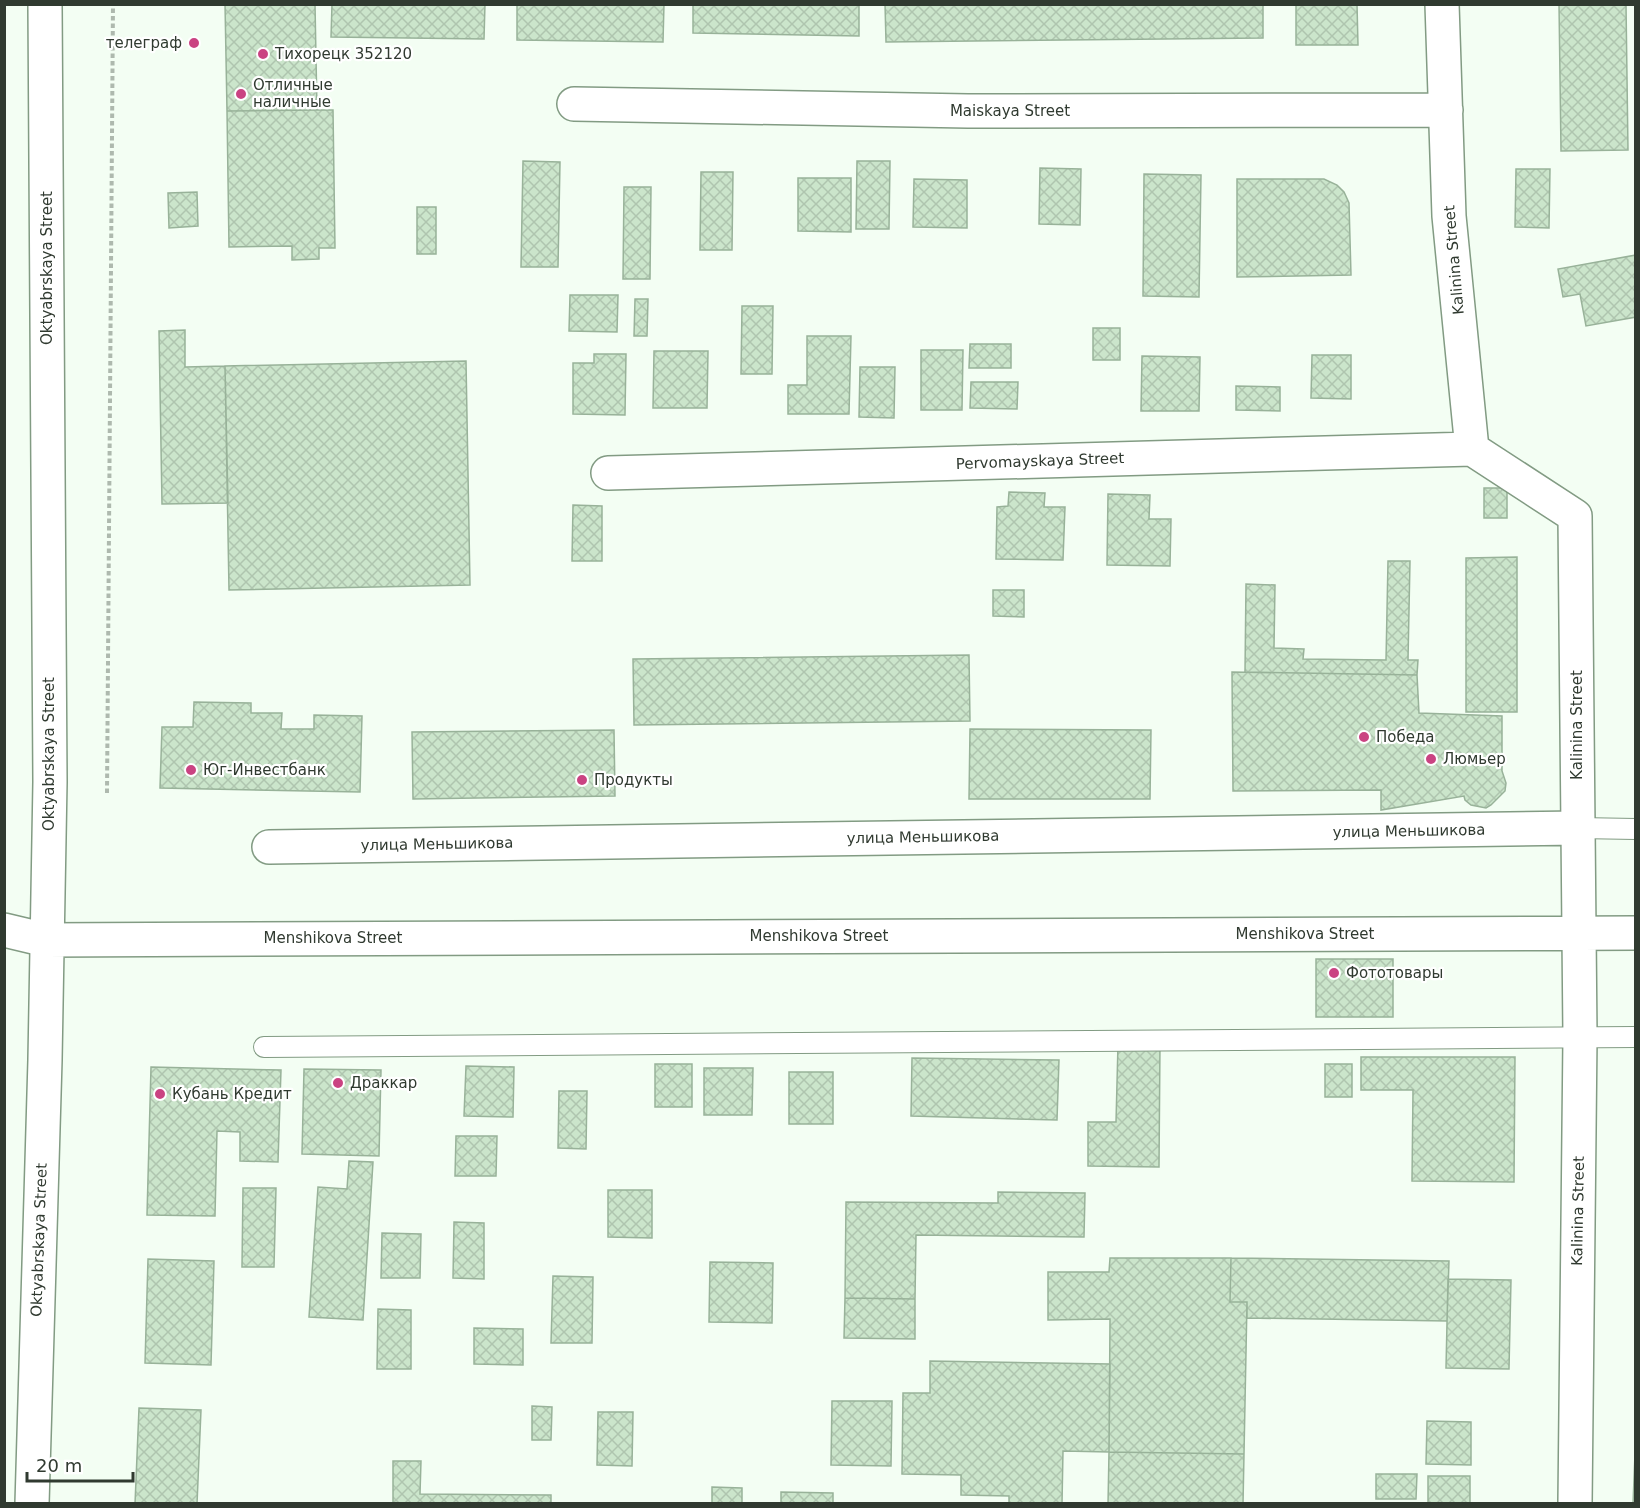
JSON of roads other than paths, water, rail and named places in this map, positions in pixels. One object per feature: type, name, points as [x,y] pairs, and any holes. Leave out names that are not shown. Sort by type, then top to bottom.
[{"type":"street","name":"Oktyabrskaya Street","points":[[32,1503],[45,1060],[50,782],[45,4]]},
{"type":"street","name":"Kalinina Street","points":[[1442,4],[1449,216],[1472,449],[1575,516],[1580,933],[1575,1503]]},
{"type":"street","name":"Maiskaya Street","points":[[574,104],[968,111],[1446,110]]},
{"type":"street","name":"Pervomayskaya Street","points":[[608,473],[1472,449]]},
{"type":"street","name":"улица Меньшикова","points":[[269,847],[1578,828]]},
{"type":"street","name":"Menshikova Street","points":[[4,930],[46,940],[1635,933]]},
{"type":"lane","points":[[1578,828],[1635,829]]},
{"type":"lane","points":[[264,1047],[1635,1037]]},
{"type":"place","name":"телеграф","points":[[194,43]]},
{"type":"place","name":"Тихорецк 352120","points":[[263,54]]},
{"type":"place","name":"Отличные наличные","points":[[241,94]]},
{"type":"place","name":"Победа","points":[[1364,737]]},
{"type":"place","name":"Люмьер","points":[[1431,759]]},
{"type":"place","name":"Юг-Инвестбанк","points":[[191,770]]},
{"type":"place","name":"Продукты","points":[[582,780]]},
{"type":"place","name":"Фототовары","points":[[1334,973]]},
{"type":"place","name":"Драккар","points":[[338,1083]]},
{"type":"place","name":"Кубань Кредит","points":[[160,1094]]}]
